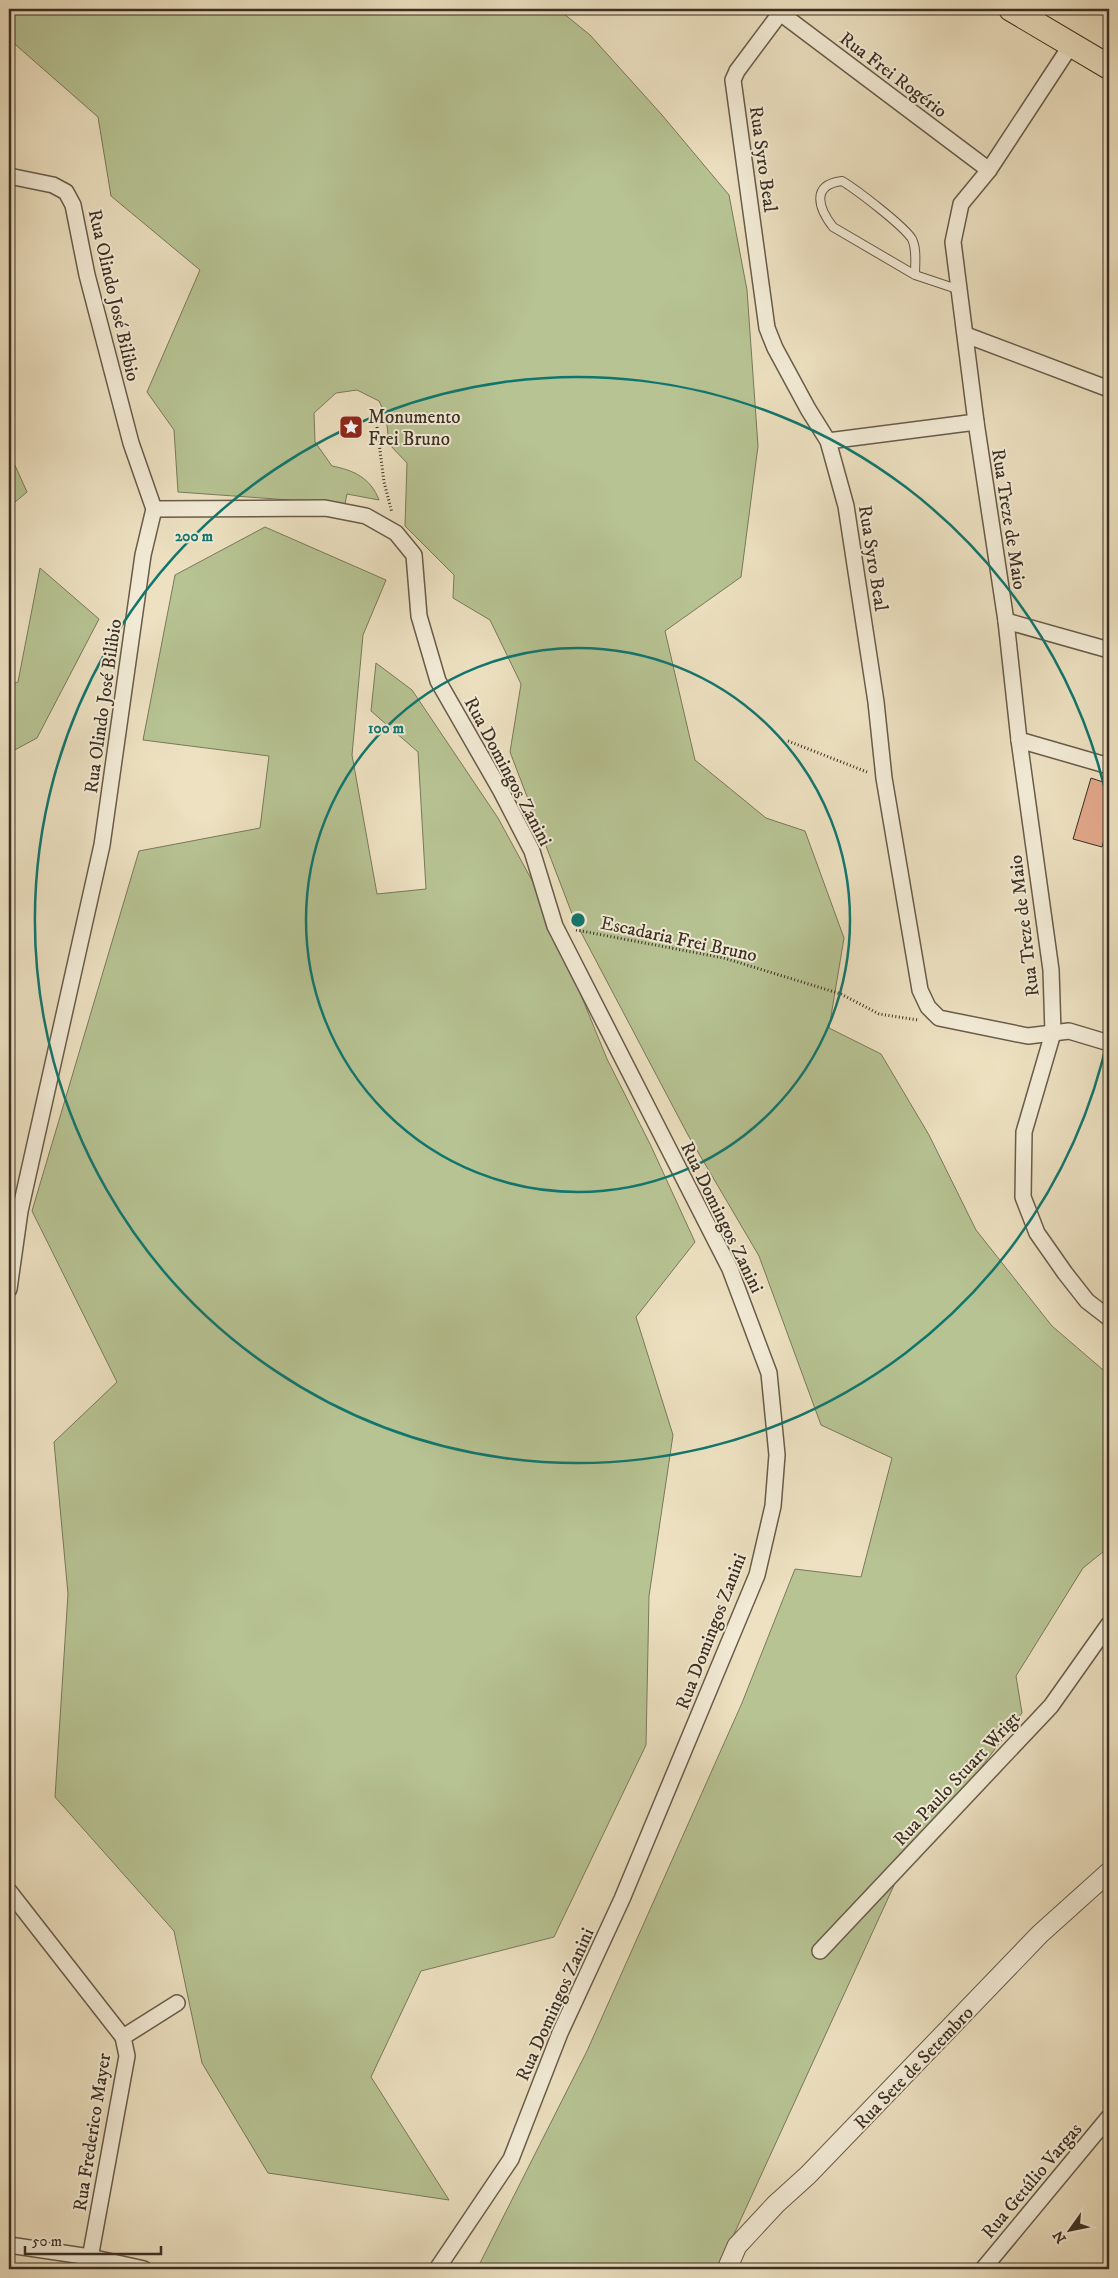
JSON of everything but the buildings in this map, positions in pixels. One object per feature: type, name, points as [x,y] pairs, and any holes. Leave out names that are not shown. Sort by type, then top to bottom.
[{"type":"main road","points":[[1010,9],[1109,67]]},
{"type":"street","name":"Rua Frei Rogério","points":[[778,11],[989,170]]},
{"type":"street","name":"Rua Syro Beal","points":[[778,11],[737,71],[733,80],[767,328],[779,357],[828,441],[846,506],[876,702],[884,778],[920,990],[928,1007],[939,1018]]},
{"type":"street","name":"Rua Treze de Maio","points":[[1053,1034],[1051,970],[1019,740],[1006,621],[976,422],[953,242],[956,220],[961,204],[989,170],[1071,45]]},
{"type":"street","name":"Rua Olindo José Bilibio","points":[[9,176],[53,186],[66,192],[73,205],[87,276],[131,443],[154,509],[143,555],[102,845],[20,1211],[9,1289]]},
{"type":"street","points":[[966,336],[1109,389]]},
{"type":"street","points":[[828,441],[976,422]]},
{"type":"street","name":"Rua Domingos Zanini","points":[[154,509],[325,508],[366,516],[396,533],[414,556],[419,616],[438,681],[501,791],[532,851],[554,926],[730,1269],[768,1373],[777,1455],[774,1498],[757,1575],[622,1899],[560,2033],[510,2159],[437,2269]]},
{"type":"street","points":[[1006,621],[1109,650]]},
{"type":"street","points":[[1019,740],[1109,766]]},
{"type":"street","points":[[939,1018],[1028,1036],[1069,1031],[1109,1043]]},
{"type":"street","points":[[1053,1034],[1024,1132],[1023,1196],[1037,1233],[1087,1301],[1109,1318]]},
{"type":"street","name":"Rua Paulo Stuart Wrigt","points":[[820,1951],[1051,1706],[1109,1624]]},
{"type":"street","name":"Rua Sete de Setembro","points":[[727,2269],[737,2246],[776,2204],[808,2174],[1040,1934],[1109,1872]]},
{"type":"street","name":"Rua Frederico Mayer","points":[[9,1891],[123,2037],[127,2056],[89,2263]]},
{"type":"street","points":[[123,2037],[177,2003]]},
{"type":"street","name":"Rua Getúlio Vargas","points":[[983,2269],[1109,2117]]},
{"type":"street","points":[[9,2245],[89,2263],[144,2269]]},
{"type":"lane","points":[[915,275],[913,240],[855,189],[842,181],[827,185],[820,194],[820,205],[825,217],[834,227],[915,275],[960,290]]},
{"type":"path","points":[[377,427],[384,482],[396,533]]},
{"type":"path","points":[[788,740],[884,778]]},
{"type":"path","name":"Escadaria Frei Bruno","points":[[554,926],[724,958],[841,994],[879,1014],[918,1020],[939,1018]]},
{"type":"green space","points":[[9,9],[558,9],[590,35],[662,115],[729,195],[747,290],[758,446],[741,577],[665,631],[695,760],[766,818],[805,831],[844,938],[829,1028],[881,1054],[929,1135],[976,1230],[1052,1326],[1109,1375],[1109,1547],[1083,1568],[1016,1676],[1022,1713],[896,1881],[718,2269],[477,2269],[587,2051],[742,1703],[795,1569],[861,1577],[892,1458],[821,1425],[759,1256],[688,1135],[574,919],[510,752],[521,684],[490,620],[453,598],[454,575],[405,526],[407,463],[389,444],[386,416],[379,401],[357,390],[336,393],[314,413],[315,442],[332,466],[360,476],[376,492],[379,500],[347,494],[345,504],[178,492],[174,430],[147,392],[200,270],[111,196],[98,117],[9,39]]},
{"type":"green space","points":[[9,452],[27,492],[9,507]]},
{"type":"green space","points":[[265,527],[386,580],[363,635],[352,755],[377,894],[426,889],[418,752],[371,711],[376,663],[412,690],[498,818],[541,897],[607,1059],[651,1146],[695,1242],[636,1317],[673,1435],[649,1596],[646,1745],[554,1937],[421,1971],[371,2077],[449,2200],[268,2173],[202,2063],[174,1931],[55,1797],[68,1594],[54,1442],[117,1382],[32,1211],[139,851],[260,828],[269,756],[143,740],[175,575]]},
{"type":"green space","points":[[40,568],[99,619],[37,738],[9,753],[9,686],[18,682]]},
{"type":"place","name":"Monumento Frei Bruno","points":[[351,427]]}]
